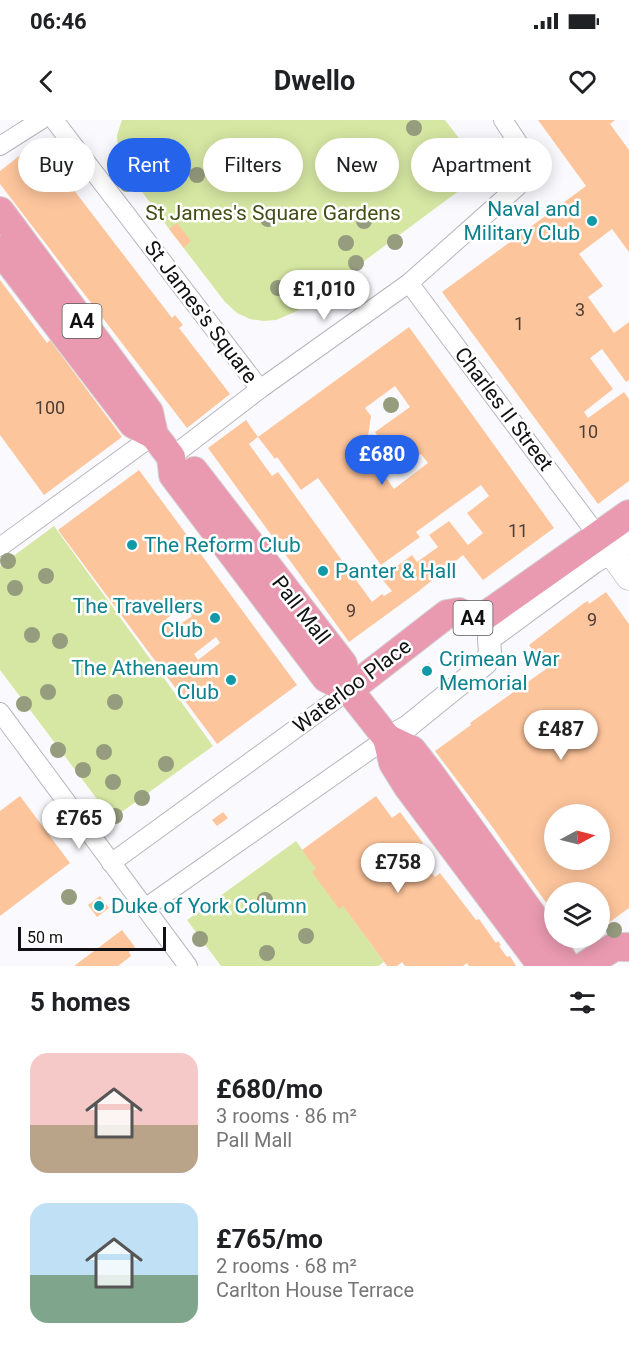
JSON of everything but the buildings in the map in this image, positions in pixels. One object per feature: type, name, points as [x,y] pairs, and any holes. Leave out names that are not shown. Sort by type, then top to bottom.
[{"type":"main road","name":"Pall Mall","points":[[0,211],[149,411],[154,435]]},
{"type":"main road","name":"Pall Mall","points":[[0,250],[133,424],[154,435],[171,457],[187,462],[343,664],[349,690],[387,738],[393,764],[408,787],[542,966]]},
{"type":"main road","name":"A4","points":[[482,629],[486,615],[613,542],[629,514]]},
{"type":"main road","name":"Charles II Street","points":[[613,542],[629,577]]},
{"type":"main road","name":"Waterloo Place","points":[[349,690],[447,614],[459,612],[482,629]]},
{"type":"main road","name":"Pall Mall","points":[[387,738],[412,750],[424,765],[567,966]]},
{"type":"main road","points":[[584,966],[614,947],[629,947]]},
{"type":"main road","points":[[623,966],[629,956]]},
{"type":"street","points":[[0,146],[41,120]]},
{"type":"street","name":"St James's Square","points":[[54,120],[260,389]]},
{"type":"street","name":"St James's Square","points":[[171,457],[260,389],[410,283],[517,187],[529,171],[529,159],[503,120]]},
{"type":"street","name":"Charles II Street","points":[[410,283],[613,542]]},
{"type":"street","points":[[0,547],[154,435]]},
{"type":"street","points":[[144,908],[387,738],[407,727],[486,663],[490,652],[482,629]]},
{"type":"street","name":"Waterloo Place","points":[[111,863],[349,690]]},
{"type":"street","points":[[0,712],[188,966]]},
{"type":"green space","name":"St James's Square Gardens","points":[[122,120],[445,120],[459,138],[411,138],[411,192],[457,192],[297,311],[276,320],[250,319],[237,313],[225,302],[142,192],[191,192],[191,138],[117,138]]},
{"type":"green space","points":[[54,526],[213,746],[112,819],[0,670],[0,566]]},
{"type":"green space","points":[[296,841],[384,962],[378,966],[221,966],[187,920]]},
{"type":"place","name":"Naval and Military Club","points":[[592,221]]},
{"type":"place","name":"The Reform Club","points":[[132,545]]},
{"type":"place","name":"Panter & Hall","points":[[323,571]]},
{"type":"place","name":"The Travellers Club","points":[[215,618]]},
{"type":"place","name":"Crimean War Memorial","points":[[427,671]]},
{"type":"place","name":"The Athenaeum Club","points":[[231,680]]},
{"type":"place","name":"Duke of York Column","points":[[99,906]]}]
